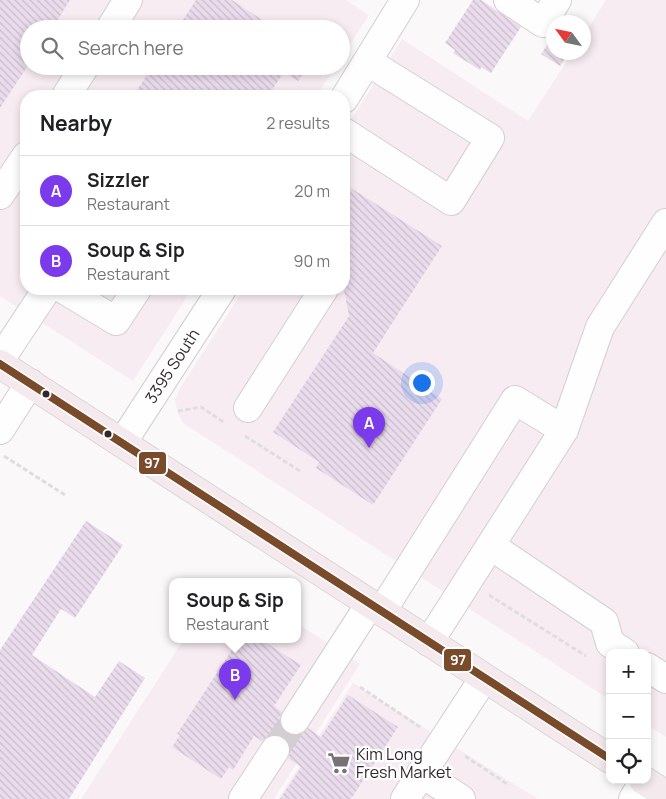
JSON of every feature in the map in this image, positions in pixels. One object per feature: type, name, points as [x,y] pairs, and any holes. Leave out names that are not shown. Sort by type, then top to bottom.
[{"type":"main road","points":[[0,364],[606,756]]},
{"type":"street","points":[[116,20],[128,0]]},
{"type":"street","points":[[350,90],[405,0]]},
{"type":"street","points":[[508,0],[542,23],[558,0]]},
{"type":"street","points":[[350,136],[451,201],[490,138],[368,62]]},
{"type":"street","points":[[70,90],[79,75]]},
{"type":"street","points":[[0,195],[20,165]]},
{"type":"street","points":[[430,642],[564,430],[600,327],[666,223]]},
{"type":"street","points":[[0,360],[43,295]]},
{"type":"street","points":[[73,295],[116,321],[133,295]]},
{"type":"street","name":"3395 South","points":[[122,443],[218,295]]},
{"type":"street","points":[[248,408],[320,295]]},
{"type":"street","points":[[0,430],[30,384]]},
{"type":"street","points":[[295,720],[376,608],[515,400],[564,430]]},
{"type":"street","points":[[491,546],[604,622],[610,643],[619,649]]},
{"type":"street","points":[[651,670],[666,679]]},
{"type":"street","points":[[405,799],[484,678]]},
{"type":"street","points":[[243,799],[275,750]]},
{"type":"street","points":[[422,773],[461,799]]},
{"type":"path","points":[[0,454],[65,494]]},
{"type":"path","points":[[484,592],[593,661]]},
{"type":"path","points":[[360,687],[428,733]]},
{"type":"path","points":[[466,757],[507,784]]},
{"type":"shaded area","points":[[0,0],[346,0],[369,15],[350,44],[350,20],[20,20],[20,75],[330,75],[320,90],[20,90],[20,295],[188,295],[133,381],[0,296]]},
{"type":"shaded area","points":[[606,0],[666,0],[666,737],[651,728],[651,649],[606,649],[606,697],[183,423],[178,414],[175,400],[180,388],[240,295],[350,295],[350,121],[402,39],[528,121],[567,60],[591,60],[591,24]]},
{"type":"shaded area","points":[[301,626],[360,664],[274,799],[81,799],[181,643],[301,643]]},
{"type":"shaded area","points":[[353,683],[538,799],[278,799]]},
{"type":"building","points":[[0,0],[70,0],[58,20],[20,20],[20,75],[22,75],[0,108]]},
{"type":"building","points":[[196,0],[232,0],[262,20],[183,20]]},
{"type":"building","points":[[473,0],[481,0],[521,27],[491,73],[481,67],[480,70],[453,53],[455,50],[445,43]]},
{"type":"building","points":[[546,47],[546,57],[541,54]]},
{"type":"building","points":[[550,60],[564,60],[560,66]]},
{"type":"building","points":[[147,75],[282,75],[272,90],[137,90]]},
{"type":"building","points":[[289,75],[302,75],[298,81]]},
{"type":"building","points":[[351,188],[442,246],[373,353],[442,399],[373,505],[316,468],[319,462],[273,432],[349,316],[345,295],[350,295]]},
{"type":"building","points":[[86,521],[123,545],[75,618],[61,609],[32,655],[95,697],[119,661],[145,678],[69,799],[0,799],[0,650]]},
{"type":"building","points":[[236,643],[266,643],[301,665],[274,706],[282,712],[279,719],[281,727],[287,733],[295,736],[302,734],[308,728],[321,737],[348,695],[398,727],[351,799],[280,799],[301,767],[288,758],[291,751],[289,743],[284,737],[276,734],[268,736],[262,741],[254,736],[233,770],[229,767],[221,779],[172,747],[180,735],[177,734]]},
{"type":"tunnel","points":[[275,750],[295,720]]},
{"type":"transit line","name":"97","points":[[0,364],[606,756]]},
{"type":"place","name":"Sizzler","points":[[369,448]]},
{"type":"place","name":"Soup & Sip","points":[[235,700]]},
{"type":"place","name":"Kim Long Fresh Market","points":[[339,763]]}]
